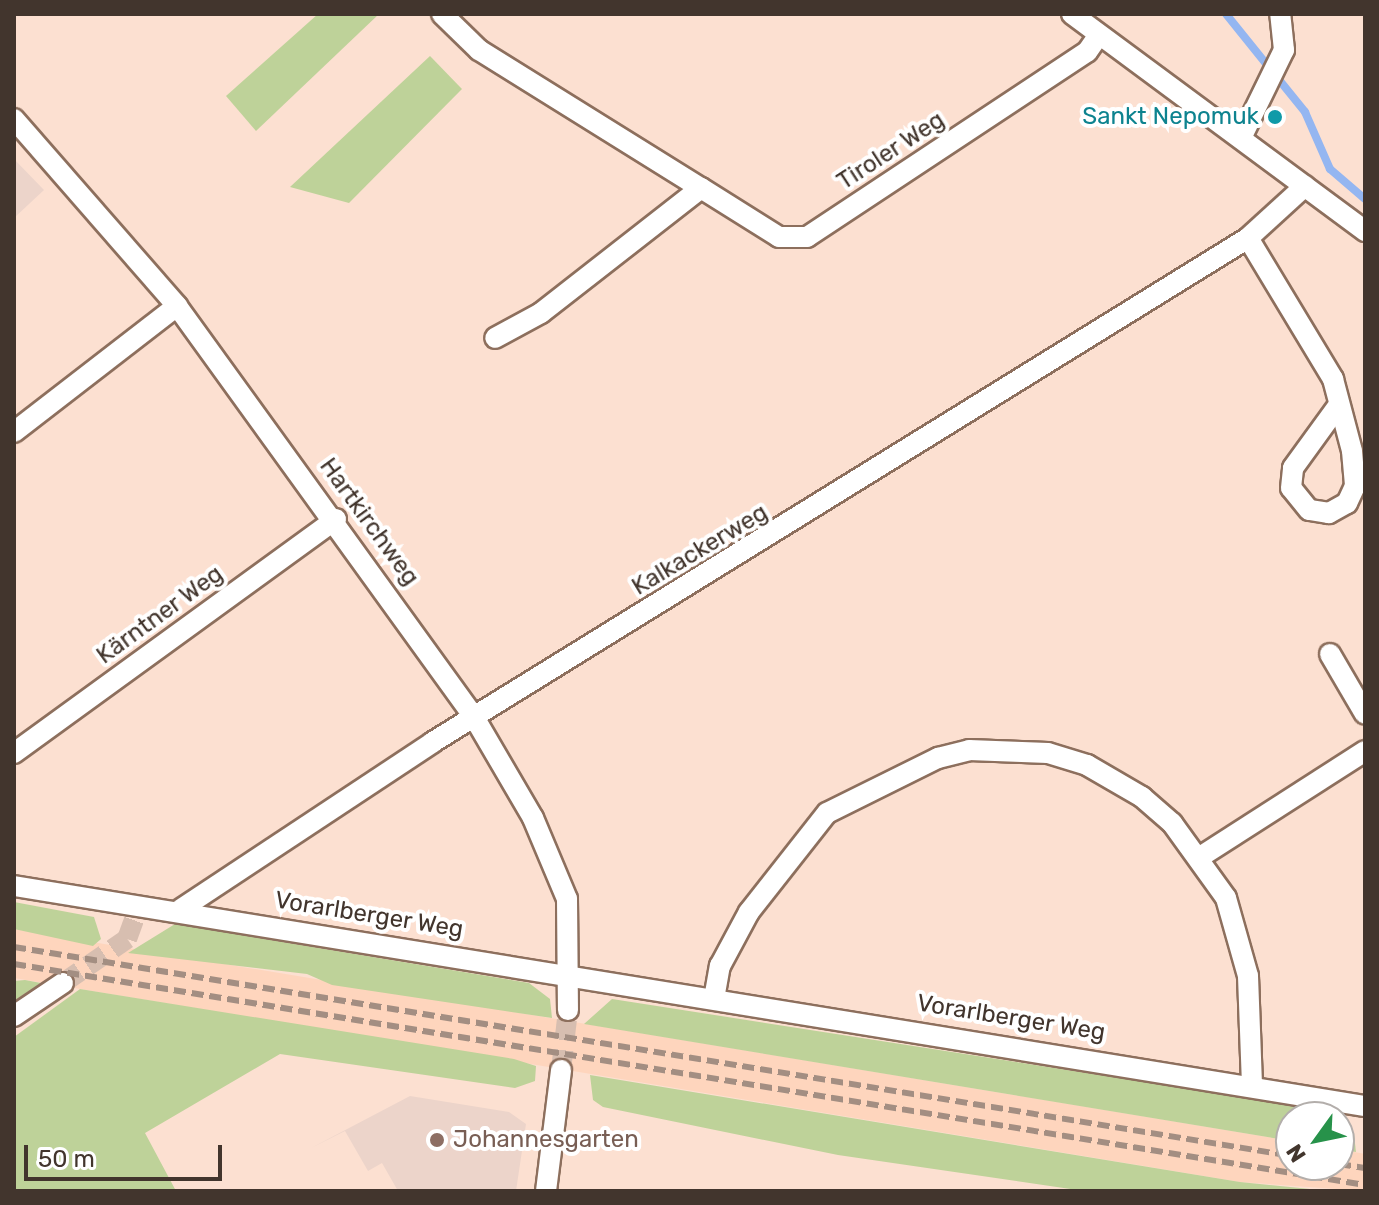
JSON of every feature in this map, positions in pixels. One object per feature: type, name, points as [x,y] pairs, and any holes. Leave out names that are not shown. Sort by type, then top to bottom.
[{"type":"street","name":"Tiroler Weg","points":[[442,14],[479,50],[779,237],[807,237],[1087,52],[1099,35]]},
{"type":"street","points":[[1072,14],[1365,231]]},
{"type":"street","points":[[1241,138],[1281,59],[1280,14]]},
{"type":"street","name":"Hartkirchweg","points":[[14,119],[177,306],[336,519],[474,717],[555,866],[567,899],[572,974],[568,1010]]},
{"type":"street","name":"Kalkackerweg","points":[[181,909],[474,717],[1248,238],[1305,186]]},
{"type":"street","points":[[495,338],[541,313],[701,188]]},
{"type":"street","points":[[1248,238],[1333,379],[1355,486],[1329,513],[1309,510],[1291,488],[1293,468],[1338,406]]},
{"type":"street","points":[[14,432],[177,306]]},
{"type":"street","name":"Kärntner Weg","points":[[14,753],[336,519]]},
{"type":"street","points":[[1330,654],[1365,714]]},
{"type":"street","points":[[714,999],[720,966],[796,842],[853,795],[938,758],[1019,750],[1087,765],[1142,797],[1200,857],[1239,930],[1254,1023],[1252,1083]]},
{"type":"street","points":[[1200,857],[1365,751]]},
{"type":"street","name":"Vorarlberger Weg","points":[[14,886],[181,909],[352,944],[572,974],[1252,1083],[1365,1106]]},
{"type":"street","points":[[14,1016],[63,983]]},
{"type":"street","points":[[546,1191],[561,1070]]},
{"type":"shaded area","points":[[14,159],[44,190],[14,218]]},
{"type":"shaded area","points":[[14,929],[1275,1138],[1275,1181],[1355,1181],[1355,1152],[1365,1154],[1365,1191],[1240,1182],[14,978]]},
{"type":"shaded area","name":"Johannesgarten","points":[[410,1096],[509,1112],[526,1124],[516,1191],[398,1191],[382,1163],[368,1171],[345,1131],[311,1148]]},
{"type":"green space","points":[[318,14],[379,14],[256,131],[226,96]]},
{"type":"green space","points":[[430,56],[462,89],[349,203],[290,187]]},
{"type":"green space","points":[[14,902],[94,917],[101,939],[93,946],[14,929]]},
{"type":"green space","points":[[175,924],[529,983],[550,999],[552,1018],[332,985],[307,974],[128,953]]},
{"type":"green space","points":[[25,980],[41,983],[14,1001],[14,981]]},
{"type":"green space","points":[[80,989],[514,1059],[536,1066],[535,1081],[515,1088],[280,1054],[145,1133],[176,1191],[14,1191],[14,1037]]},
{"type":"green space","points":[[612,999],[1275,1102],[1275,1138],[584,1024]]},
{"type":"green space","points":[[590,1075],[1240,1182],[1330,1191],[1084,1191],[838,1155],[603,1107],[593,1100]]},
{"type":"waterway","points":[[1226,14],[1305,112],[1330,169],[1365,199]]},
{"type":"tunnel","points":[[63,983],[127,939],[140,904]]},
{"type":"tunnel","points":[[561,1070],[568,1010]]},
{"type":"railway","points":[[14,947],[1275,1153]]},
{"type":"railway","points":[[14,964],[1365,1185]]},
{"type":"railway","points":[[1355,1166],[1365,1168]]},
{"type":"place","name":"Sankt Nepomuk","points":[[1275,117]]},
{"type":"place","name":"Johannesgarten","points":[[437,1140]]}]
